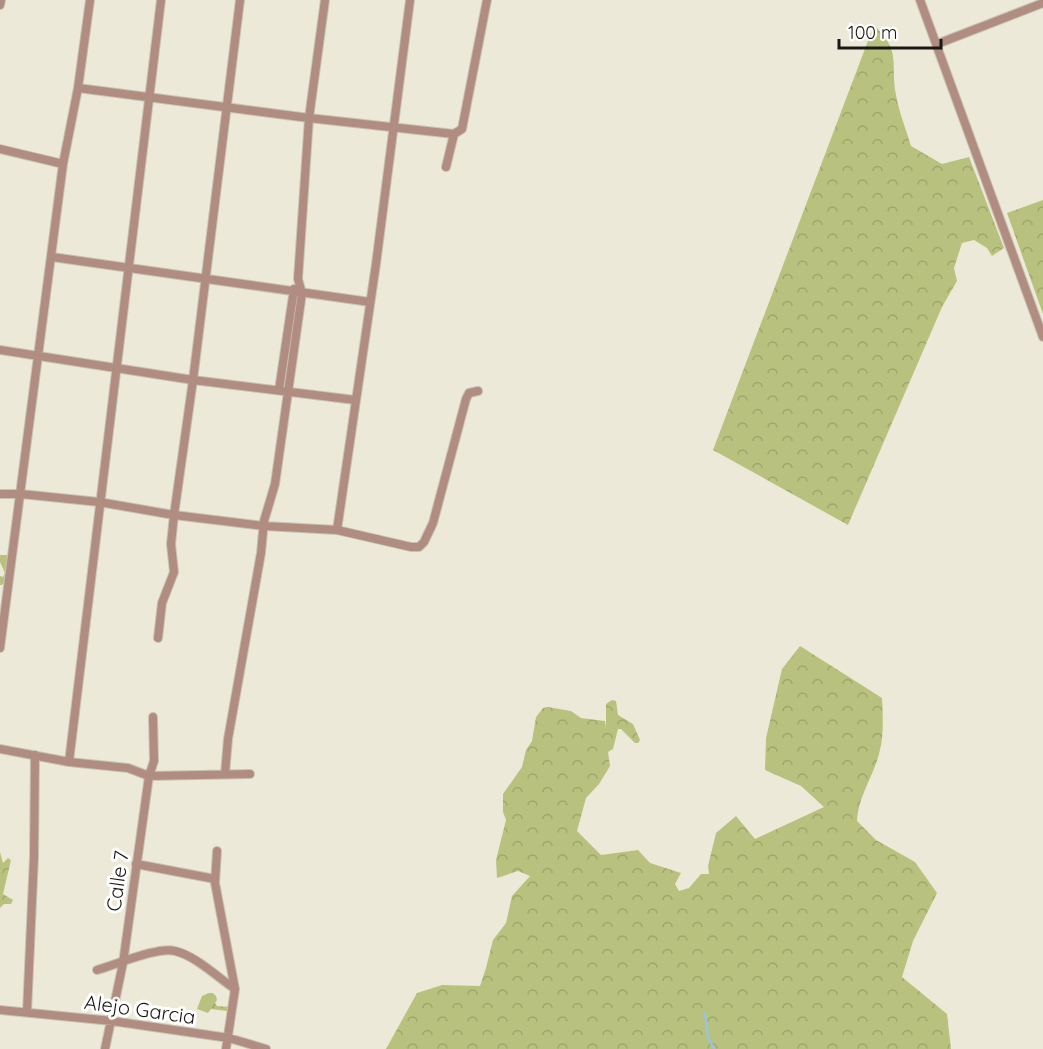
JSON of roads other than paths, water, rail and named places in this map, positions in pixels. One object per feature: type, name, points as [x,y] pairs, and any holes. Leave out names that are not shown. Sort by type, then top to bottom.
[{"type":"street","points":[[0,5],[1,0]]},
{"type":"street","points":[[0,648],[63,164],[78,88],[90,0]]},
{"type":"street","points":[[69,762],[161,0]]},
{"type":"street","points":[[158,638],[162,603],[174,572],[171,544],[174,515],[240,0]]},
{"type":"street","points":[[279,390],[293,291],[298,279],[309,118],[325,0]]},
{"type":"street","points":[[337,530],[395,129],[410,0]]},
{"type":"street","points":[[78,88],[395,129],[454,134],[462,129],[488,0]]},
{"type":"street","points":[[920,0],[1043,338]]},
{"type":"street","points":[[937,44],[1043,3]]},
{"type":"street","points":[[446,167],[454,134]]},
{"type":"street","points":[[0,149],[63,164]]},
{"type":"street","points":[[52,257],[370,302]]},
{"type":"street","points":[[225,774],[228,739],[256,587],[264,526],[275,484],[302,293],[298,279]]},
{"type":"street","points":[[0,350],[193,380],[355,399]]},
{"type":"street","points":[[0,494],[99,502],[174,515],[264,526],[337,530],[419,547],[433,523],[466,399],[469,393],[478,391]]},
{"type":"street","name":"Calle 7","points":[[105,1049],[123,963],[149,776],[154,761],[153,717]]},
{"type":"street","points":[[0,748],[69,762],[128,768],[149,776],[250,774]]},
{"type":"street","points":[[27,1012],[34,857],[35,755]]},
{"type":"street","points":[[217,851],[215,879],[235,989],[226,1049]]},
{"type":"street","points":[[136,864],[215,879]]},
{"type":"street","points":[[97,970],[163,949],[176,951],[192,958],[235,989]]},
{"type":"street","name":"Alejo Garcia","points":[[4,1010],[112,1021],[229,1038],[266,1049]]},
{"type":"waterway","points":[[705,1013],[708,1037],[714,1049]]}]
